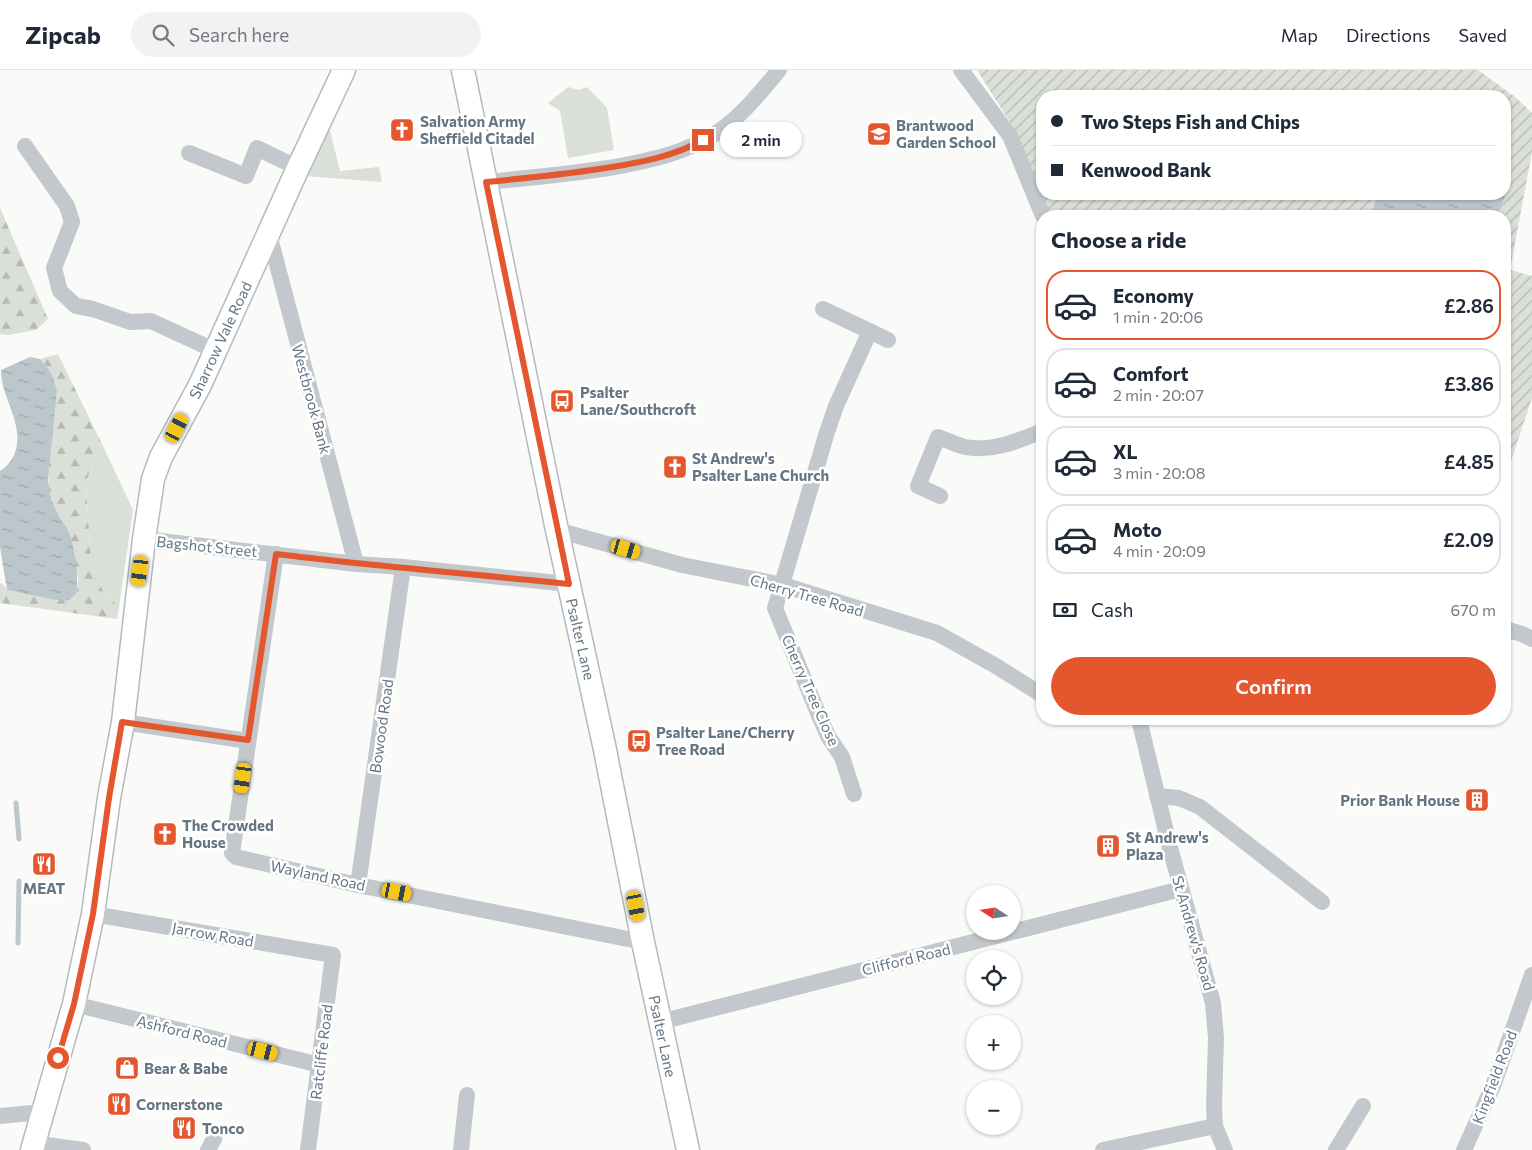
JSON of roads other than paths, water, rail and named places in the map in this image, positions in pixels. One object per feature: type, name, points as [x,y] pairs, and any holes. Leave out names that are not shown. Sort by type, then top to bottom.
[{"type":"street","name":"Sharrow Vale Road","points":[[32,1147],[74,1004],[93,914],[109,798],[122,722],[152,479],[161,457],[216,351],[344,70]]},
{"type":"street","name":"Psalter Lane","points":[[463,70],[557,530],[604,745],[643,942],[688,1150]]},
{"type":"street","points":[[486,182],[573,174],[657,159],[689,148],[716,133],[752,103],[779,70]]},
{"type":"street","points":[[961,70],[1010,136],[1036,199]]},
{"type":"street","points":[[25,146],[67,206],[72,222],[54,268],[60,292],[76,306],[92,309],[130,322],[152,321],[216,351]]},
{"type":"street","points":[[189,153],[246,176],[257,148],[298,168]]},
{"type":"street","name":"Westbrook Bank","points":[[269,234],[356,564]]},
{"type":"street","points":[[823,309],[888,340]]},
{"type":"street","name":"Cherry Tree Close","points":[[854,794],[842,757],[828,736],[775,608],[827,432],[836,406],[870,331]]},
{"type":"street","points":[[940,496],[918,486],[938,437],[964,447],[982,448],[1012,443],[1036,433]]},
{"type":"street","name":"Cherry Tree Road","points":[[557,530],[682,565],[783,585],[937,633],[1036,691]]},
{"type":"street","name":"Bagshot Street","points":[[144,539],[356,564],[569,584]]},
{"type":"street","name":"Wayland Road","points":[[276,554],[232,853],[236,857],[358,885],[643,942]]},
{"type":"street","name":"Bowood Road","points":[[358,885],[403,567]]},
{"type":"street","points":[[1511,631],[1532,639]]},
{"type":"street","points":[[122,722],[248,740]]},
{"type":"street","name":"St Andrew's Road","points":[[1140,725],[1181,889],[1213,1003],[1216,1038],[1215,1126],[1225,1150]]},
{"type":"street","points":[[1157,796],[1179,798],[1200,807],[1322,902]]},
{"type":"street","name":"Clifford Road","points":[[660,1022],[1181,889]]},
{"type":"street","name":"Jarrow Road","points":[[93,914],[333,954]]},
{"type":"street","name":"Ratcliffe Road","points":[[308,1150],[333,954]]},
{"type":"street","name":"Kingfield Road","points":[[1464,1150],[1493,1086],[1532,975]]},
{"type":"street","name":"Ashford Road","points":[[74,1004],[320,1064]]},
{"type":"street","points":[[461,1150],[466,1095]]},
{"type":"street","points":[[1336,1150],[1364,1106]]},
{"type":"street","points":[[0,1116],[42,1112]]},
{"type":"street","points":[[1103,1150],[1215,1126]]},
{"type":"street","points":[[32,1147],[83,1150]]},
{"type":"water","points":[[1376,200],[1504,200],[1499,210],[1373,210]]},
{"type":"water","points":[[30,357],[40,359],[47,367],[52,375],[57,391],[48,478],[52,500],[58,515],[69,532],[76,563],[76,594],[67,601],[7,590],[0,547],[0,471],[12,459],[17,439],[14,418],[4,389],[1,370]]},
{"type":"waterway","points":[[16,803],[19,839]]},
{"type":"waterway","points":[[18,943],[19,881]]},
{"type":"place","name":"Salvation Army Sheffield Citadel","points":[[402,130]]},
{"type":"place","name":"Brantwood Garden School","points":[[879,134]]},
{"type":"place","name":"Psalter Lane/Southcroft","points":[[562,401]]},
{"type":"place","name":"St Andrew's Psalter Lane Church","points":[[675,467]]},
{"type":"place","name":"Psalter Lane/Cherry Tree Road","points":[[639,741]]},
{"type":"place","name":"Prior Bank House","points":[[1477,800]]},
{"type":"place","name":"The Crowded House","points":[[165,834]]},
{"type":"place","name":"St Andrew's Plaza","points":[[1108,846]]},
{"type":"place","name":"MEAT","points":[[44,864]]},
{"type":"place","name":"Bear & Babe","points":[[127,1068]]},
{"type":"place","name":"Cornerstone","points":[[119,1104]]},
{"type":"place","name":"Tonco","points":[[184,1128]]}]
